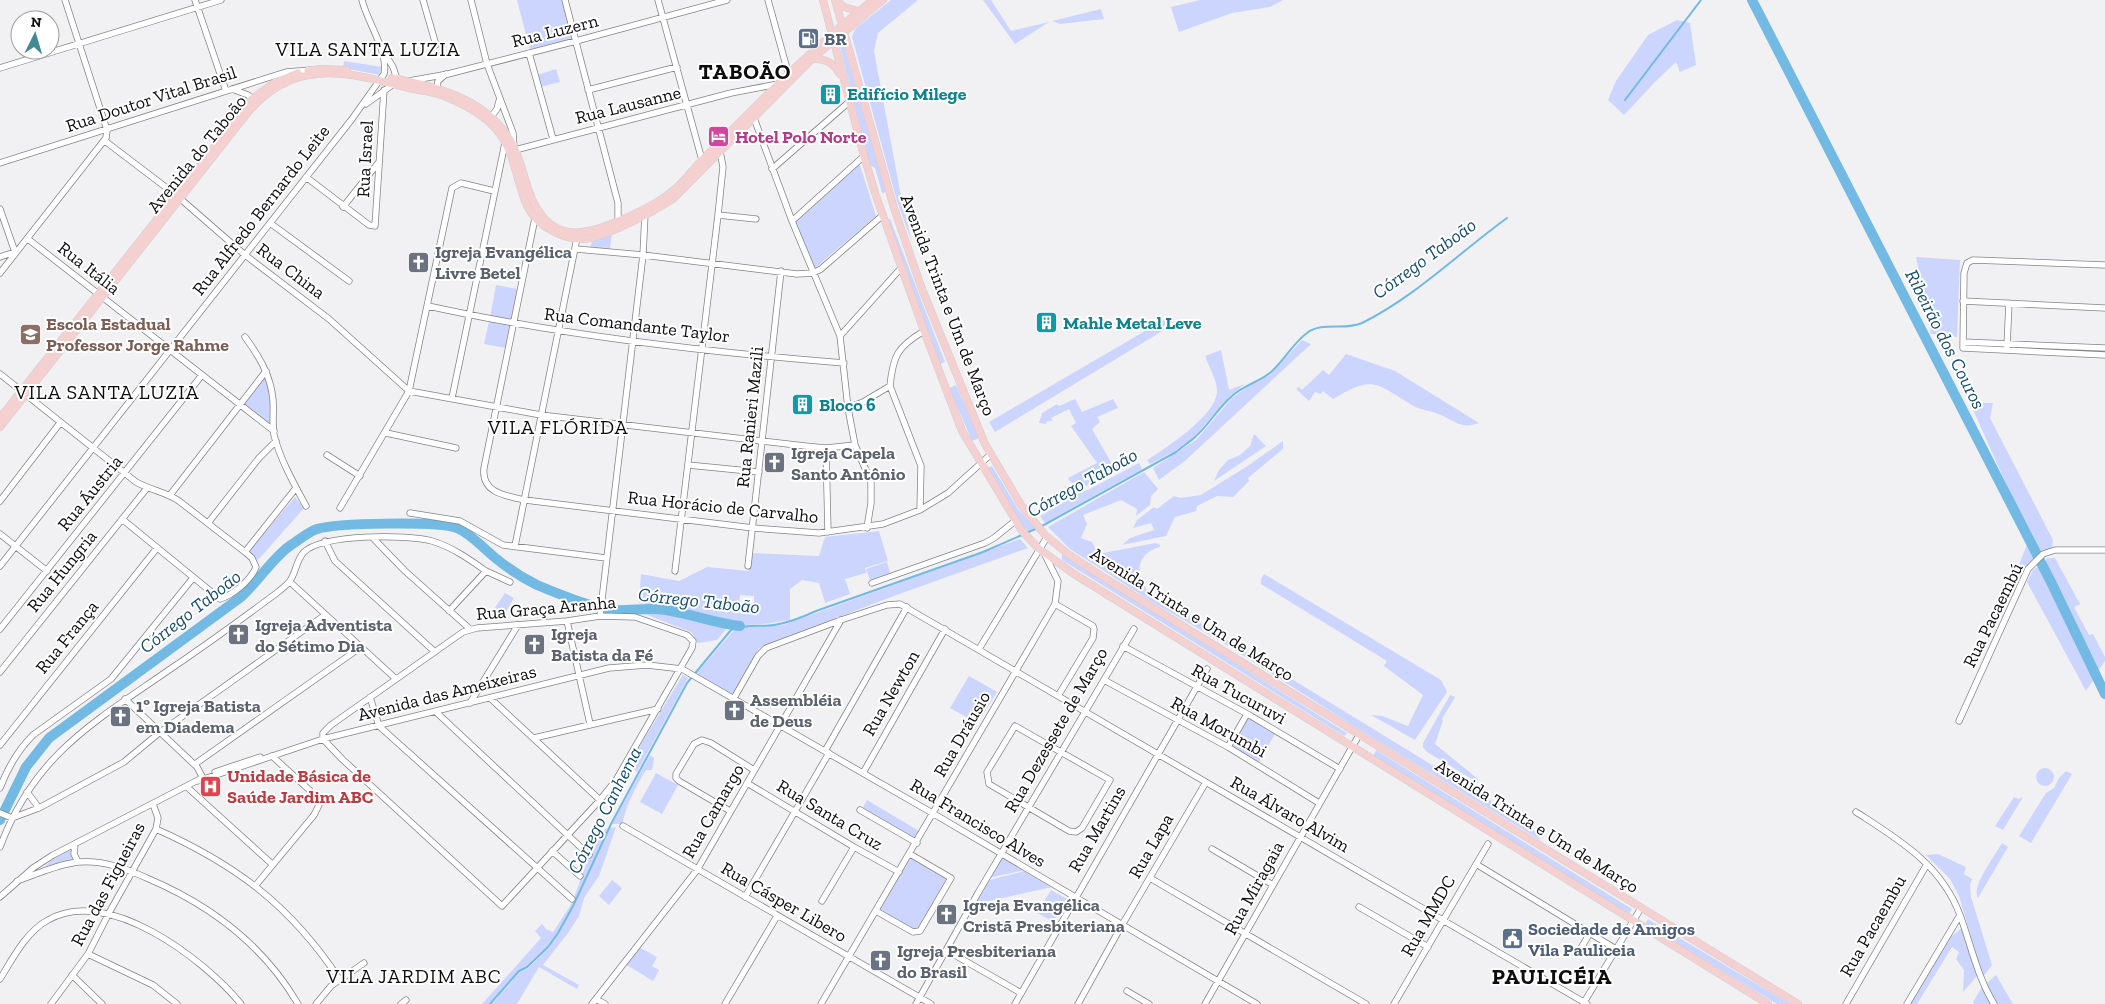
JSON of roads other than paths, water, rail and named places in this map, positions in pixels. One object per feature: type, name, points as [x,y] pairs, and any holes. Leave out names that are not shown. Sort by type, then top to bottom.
[{"type":"main road","name":"Avenida Trinta e Um de Março","points":[[823,0],[867,166],[924,331],[962,431],[1022,531],[1042,551],[1074,574],[1768,1004]]},
{"type":"main road","name":"Avenida Trinta e Um de Março","points":[[835,0],[889,192],[906,243],[951,361],[990,455],[1021,505],[1047,537],[1068,554],[1108,580],[1798,1004]]},
{"type":"main road","points":[[835,0],[844,8],[858,12]]},
{"type":"main road","name":"Avenida do Taboão","points":[[396,81],[409,82],[437,89],[464,98],[491,117],[503,130],[514,148],[531,197],[542,217],[560,229],[583,232],[593,231],[628,216],[645,212],[677,188],[702,160],[778,84],[790,78],[812,59],[858,12],[873,0]]},
{"type":"main road","name":"Avenida do Taboão","points":[[842,28],[883,0]]},
{"type":"main road","name":"Avenida do Taboão","points":[[0,427],[24,393],[178,197],[252,99],[280,79],[312,70],[334,68],[396,81],[442,95],[462,104],[488,121],[505,143],[516,169],[528,207],[535,218],[554,231],[577,238],[588,238],[672,199],[754,118],[790,78],[833,37]]},
{"type":"main road","points":[[812,59],[831,62],[843,78]]},
{"type":"main road","name":"Avenida do Taboão","points":[[252,99],[279,86],[309,75],[343,74],[381,78]]},
{"type":"main road","points":[[867,166],[880,193],[889,192]]},
{"type":"main road","points":[[883,215],[888,214],[892,216],[900,236],[906,243]]},
{"type":"main road","name":"Avenida do Taboão","points":[[0,418],[24,393]]},
{"type":"street","points":[[0,273],[105,141],[107,130],[65,0]]},
{"type":"street","points":[[196,0],[229,90],[252,99],[251,82]]},
{"type":"street","points":[[0,68],[221,0]]},
{"type":"street","points":[[362,0],[380,46],[384,67],[381,78]]},
{"type":"street","points":[[423,0],[436,45]]},
{"type":"street","points":[[471,0],[487,64],[513,133],[514,148]]},
{"type":"street","points":[[565,0],[618,203],[618,221]]},
{"type":"street","points":[[658,0],[702,160]]},
{"type":"street","name":"Rua Luzern","points":[[409,82],[530,53],[727,0]]},
{"type":"street","points":[[768,0],[790,78]]},
{"type":"street","points":[[380,46],[388,56],[396,81]]},
{"type":"street","points":[[530,53],[553,139]]},
{"type":"street","points":[[588,90],[677,67]]},
{"type":"street","name":"Rua Doutor Vital Brasil","points":[[0,163],[251,82],[295,70],[312,70]]},
{"type":"street","points":[[437,89],[438,81],[448,74]]},
{"type":"street","name":"Rua Alfredo Bernardo Leite","points":[[0,566],[360,108],[381,78]]},
{"type":"street","name":"Rua Alfredo Bernardo Leite","points":[[360,108],[396,81]]},
{"type":"street","name":"Rua Lausanne","points":[[514,148],[598,129],[740,91],[778,84]]},
{"type":"street","name":"Rua Israel","points":[[343,207],[372,227],[376,226],[384,90]]},
{"type":"street","points":[[491,117],[497,109],[500,98]]},
{"type":"street","points":[[772,169],[849,102]]},
{"type":"street","points":[[754,118],[792,221],[840,336],[848,408],[856,445],[871,482],[871,502],[867,528]]},
{"type":"street","name":"Rua China","points":[[105,141],[178,197],[245,255],[330,319],[410,391]]},
{"type":"street","points":[[452,398],[505,143]]},
{"type":"street","points":[[675,571],[718,214],[722,167],[720,151]]},
{"type":"street","points":[[792,221],[864,156]]},
{"type":"street","points":[[306,177],[343,207],[379,162]]},
{"type":"street","points":[[340,508],[410,391],[452,188],[461,183],[494,191]]},
{"type":"street","points":[[618,203],[628,216]]},
{"type":"street","points":[[0,210],[15,252]]},
{"type":"street","points":[[600,615],[643,255],[645,212]]},
{"type":"street","points":[[718,214],[756,218]]},
{"type":"street","points":[[576,249],[643,255],[797,274],[813,274],[883,215]]},
{"type":"street","points":[[497,406],[512,324],[535,218]]},
{"type":"street","points":[[270,222],[349,281]]},
{"type":"street","points":[[515,546],[577,238]]},
{"type":"street","points":[[587,250],[588,238]]},
{"type":"street","name":"Rua Itália","points":[[28,239],[274,431]]},
{"type":"street","points":[[0,257],[15,252]]},
{"type":"street","points":[[0,260],[5,267]]},
{"type":"street","points":[[2105,265],[1974,260],[1967,263],[1965,267],[1963,301],[1963,345],[2082,350],[2105,348]]},
{"type":"street","points":[[840,336],[901,268]]},
{"type":"street","name":"Rua Ranieri Mazili","points":[[748,566],[781,271]]},
{"type":"street","points":[[1963,301],[2105,308]]},
{"type":"street","points":[[2007,347],[2009,303]]},
{"type":"street","name":"Rua Comandante Taylor","points":[[428,306],[512,324],[558,331],[772,357],[844,363]]},
{"type":"street","points":[[920,510],[921,466],[890,386],[892,367],[899,350],[905,342],[924,331]]},
{"type":"street","points":[[245,336],[266,370],[273,395],[276,441],[296,488],[306,506]]},
{"type":"street","points":[[2082,350],[2105,355]]},
{"type":"street","points":[[170,495],[266,370]]},
{"type":"street","points":[[0,374],[125,473],[147,488],[170,495],[208,523],[252,558],[256,567],[253,574],[228,597],[220,599],[122,519]]},
{"type":"street","name":"Rua Áustria","points":[[0,629],[202,375]]},
{"type":"street","points":[[848,408],[863,402],[890,386]]},
{"type":"street","points":[[410,391],[541,415],[762,442],[826,448],[856,445]]},
{"type":"street","name":"Rua Horácio de Carvalho","points":[[497,406],[484,474],[487,484],[499,494],[525,500],[810,534],[867,528],[920,510],[948,493],[990,455]]},
{"type":"street","points":[[0,501],[60,423]]},
{"type":"street","points":[[386,433],[456,448]]},
{"type":"street","points":[[208,523],[259,458],[276,441]]},
{"type":"street","points":[[826,448],[828,532]]},
{"type":"street","points":[[327,456],[360,476]]},
{"type":"street","points":[[688,465],[759,472]]},
{"type":"street","name":"Rua Hungria","points":[[0,672],[147,488]]},
{"type":"street","points":[[245,552],[296,488]]},
{"type":"street","points":[[410,512],[460,521],[503,546],[606,558]]},
{"type":"street","points":[[872,583],[985,543],[1015,521]]},
{"type":"street","points":[[0,534],[47,571]]},
{"type":"street","points":[[979,649],[1042,551],[1047,537]]},
{"type":"street","points":[[0,847],[11,818],[27,792],[52,759],[70,741],[125,699],[261,605],[290,582],[304,552],[325,541],[344,538],[422,539],[458,551],[486,571],[510,582]]},
{"type":"street","points":[[373,538],[470,629]]},
{"type":"street","points":[[325,541],[335,561],[435,652]]},
{"type":"street","name":"Rua França","points":[[0,745],[157,548]]},
{"type":"street","name":"Rua Pacaembú","points":[[1959,721],[2028,569],[2043,554],[2061,549],[2105,550]]},
{"type":"street","name":"Rua Dráusio","points":[[821,1004],[934,814],[1055,604],[1058,581],[1042,551]]},
{"type":"street","points":[[449,611],[486,571]]},
{"type":"street","points":[[0,788],[14,756],[23,745],[33,735],[104,685],[118,672],[193,578]]},
{"type":"street","points":[[290,582],[396,679]]},
{"type":"street","points":[[734,698],[758,656],[766,648],[841,620],[893,604],[907,607],[795,812],[745,898]]},
{"type":"street","points":[[1055,604],[1092,626],[1094,630],[1093,638],[1058,696]]},
{"type":"street","name":"Rua Álvaro Alvim","points":[[907,607],[1299,838],[1585,1003]]},
{"type":"street","points":[[0,813],[11,818],[39,808],[124,762],[159,733],[325,615]]},
{"type":"street","name":"Rua Graça Aranha","points":[[322,739],[323,733],[331,725],[470,629],[568,621],[600,615],[635,617],[687,635],[693,641],[692,648],[682,669]]},
{"type":"street","name":"Rua Camargo","points":[[594,1001],[697,870],[841,620]]},
{"type":"street","points":[[568,621],[578,676],[590,724]]},
{"type":"street","points":[[470,704],[518,625]]},
{"type":"street","name":"Rua Newton","points":[[862,772],[946,629]]},
{"type":"street","name":"Rua Dezessete de Março","points":[[916,1004],[1001,854],[1134,629]]},
{"type":"street","name":"Rua Tucuruvi","points":[[1123,646],[1196,688],[1247,714],[1340,769]]},
{"type":"street","points":[[195,764],[361,647]]},
{"type":"street","name":"Avenida das Ameixeiras","points":[[1,894],[48,858],[201,779],[271,755],[322,739],[470,704],[609,668],[647,665],[682,669]]},
{"type":"street","points":[[322,739],[502,906],[536,867],[600,800],[624,769],[682,669]]},
{"type":"street","name":"Rua Francisco Alves","points":[[682,669],[862,772],[1257,1004]]},
{"type":"street","name":"Rua Martins","points":[[1015,1004],[1207,669]]},
{"type":"street","name":"Rua Morumbi","points":[[1104,680],[1228,747],[1320,803]]},
{"type":"street","points":[[370,697],[379,726],[572,898]]},
{"type":"street","points":[[490,698],[600,800]]},
{"type":"street","points":[[125,699],[159,733],[195,764],[201,779]]},
{"type":"street","points":[[534,738],[658,709]]},
{"type":"street","points":[[436,712],[589,855]]},
{"type":"street","points":[[1228,747],[1247,714]]},
{"type":"street","points":[[1015,726],[1062,752],[1110,780],[1082,828],[1073,833],[989,784],[987,772],[1015,726]]},
{"type":"street","name":"Rua Miragaia","points":[[1205,1004],[1359,735]]},
{"type":"street","points":[[730,811],[676,778],[676,774],[694,744],[702,740],[711,742],[754,770]]},
{"type":"street","points":[[256,885],[314,814],[319,805],[317,797],[271,755]]},
{"type":"street","name":"Rua Lapa","points":[[1078,1004],[1206,782]]},
{"type":"street","name":"Rua Santa Cruz","points":[[747,783],[899,872]]},
{"type":"street","points":[[187,787],[272,864]]},
{"type":"street","points":[[27,792],[39,808]]},
{"type":"street","name":"Rua das Figueiras","points":[[51,1004],[88,954],[156,829],[158,818],[153,804]]},
{"type":"street","points":[[860,810],[917,843]]},
{"type":"street","points":[[1856,812],[1903,844],[1935,871],[1948,888],[1960,915],[1982,982],[1994,1004]]},
{"type":"street","name":"Rua Cásper Libero","points":[[623,826],[931,1004]]},
{"type":"street","points":[[156,829],[218,860],[256,885],[296,922],[323,954],[340,980]]},
{"type":"street","points":[[75,844],[74,854],[78,862]]},
{"type":"street","name":"Rua MMDC","points":[[1394,1004],[1488,844]]},
{"type":"street","points":[[822,902],[854,847]]},
{"type":"street","points":[[1212,849],[1273,885]]},
{"type":"street","points":[[552,851],[580,876]]},
{"type":"street","points":[[876,910],[914,932],[920,931],[951,878],[910,854]]},
{"type":"street","points":[[17,881],[78,862],[99,863],[133,872],[181,892],[219,917],[266,960],[283,980],[298,1004]]},
{"type":"street","points":[[1476,864],[1616,949]]},
{"type":"street","name":"Rua Pacaembu","points":[[1846,1004],[1927,864]]},
{"type":"street","points":[[1150,878],[1366,1004]]},
{"type":"street","points":[[1359,908],[1428,947]]},
{"type":"street","points":[[1585,1003],[1641,908]]},
{"type":"street","points":[[0,979],[28,937],[47,920],[59,914],[84,910],[109,913],[146,928],[192,957],[219,980],[241,1004]]},
{"type":"street","points":[[1907,1004],[1960,915]]},
{"type":"street","points":[[725,1004],[777,916]]},
{"type":"street","points":[[1581,948],[1590,933]]},
{"type":"street","points":[[946,950],[1021,993]]},
{"type":"street","points":[[88,954],[153,985],[177,1004]]},
{"type":"street","points":[[316,1004],[324,992],[364,963]]},
{"type":"street","points":[[72,975],[102,1004]]},
{"type":"street","points":[[1127,990],[1149,1004]]},
{"type":"street","points":[[594,1001],[605,1004]]},
{"type":"waterway","name":"Córrego Taboão","points":[[1625,100],[1701,0]]},
{"type":"waterway","name":"Ribeirão dos Couros","points":[[1752,0],[2051,582],[2105,694]]},
{"type":"waterway","name":"Córrego Taboão","points":[[1042,526],[1176,452],[1192,440],[1232,396],[1271,372],[1297,342],[1313,329],[1355,325],[1382,312],[1419,287],[1507,218]]},
{"type":"waterway","name":"Córrego Taboão","points":[[0,820],[26,767],[49,738],[241,597],[285,550],[317,529],[344,525],[387,524],[430,524],[457,528],[519,575],[537,585],[575,600],[613,610],[666,610],[740,626]]},
{"type":"waterway","name":"Córrego Taboão","points":[[1026,533],[1038,528]]},
{"type":"waterway","name":"Córrego Canhema","points":[[490,1004],[519,971],[527,967],[548,947],[558,933],[573,906],[611,824],[687,683],[731,630],[741,627],[774,625],[801,618],[983,552],[1022,535]]},
{"type":"place","name":"BR","points":[[808,39]]},
{"type":"place","name":"Edifício Milege","points":[[831,94]]},
{"type":"place","name":"Hotel Polo Norte","points":[[719,137]]},
{"type":"place","name":"Igreja Evangélica Livre Betel","points":[[419,262]]},
{"type":"place","name":"Mahle Metal Leve","points":[[1047,323]]},
{"type":"place","name":"Escola Estadual Professor Jorge Rahme","points":[[30,334]]},
{"type":"place","name":"Bloco 6","points":[[803,405]]},
{"type":"place","name":"Igreja Capela Santo Antônio","points":[[775,463]]},
{"type":"place","name":"Igreja Adventista do Sétimo Dia","points":[[239,635]]},
{"type":"place","name":"Igreja Batista da Fé","points":[[535,644]]},
{"type":"place","name":"Assembléia de Deus","points":[[734,710]]},
{"type":"place","name":"1º Igreja Batista em Diadema","points":[[120,716]]},
{"type":"place","name":"Unidade Básica de Saúde Jardim ABC","points":[[211,786]]},
{"type":"place","name":"Igreja Evangélica Cristã Presbiteriana","points":[[947,915]]},
{"type":"place","name":"Sociedade de Amigos Vila Pauliceia","points":[[1512,939]]},
{"type":"place","name":"Igreja Presbiteriana do Brasil","points":[[881,961]]},
{"type":"district","name":"VILA SANTA LUZIA","points":[[368,49]]},
{"type":"district","name":"TABOÃO","points":[[745,71]]},
{"type":"district","name":"VILA SANTA LUZIA","points":[[107,392]]},
{"type":"district","name":"VILA FLÓRIDA","points":[[558,427]]},
{"type":"district","name":"VILA JARDIM ABC","points":[[414,976]]},
{"type":"district","name":"PAULICÉIA","points":[[1552,976]]}]
